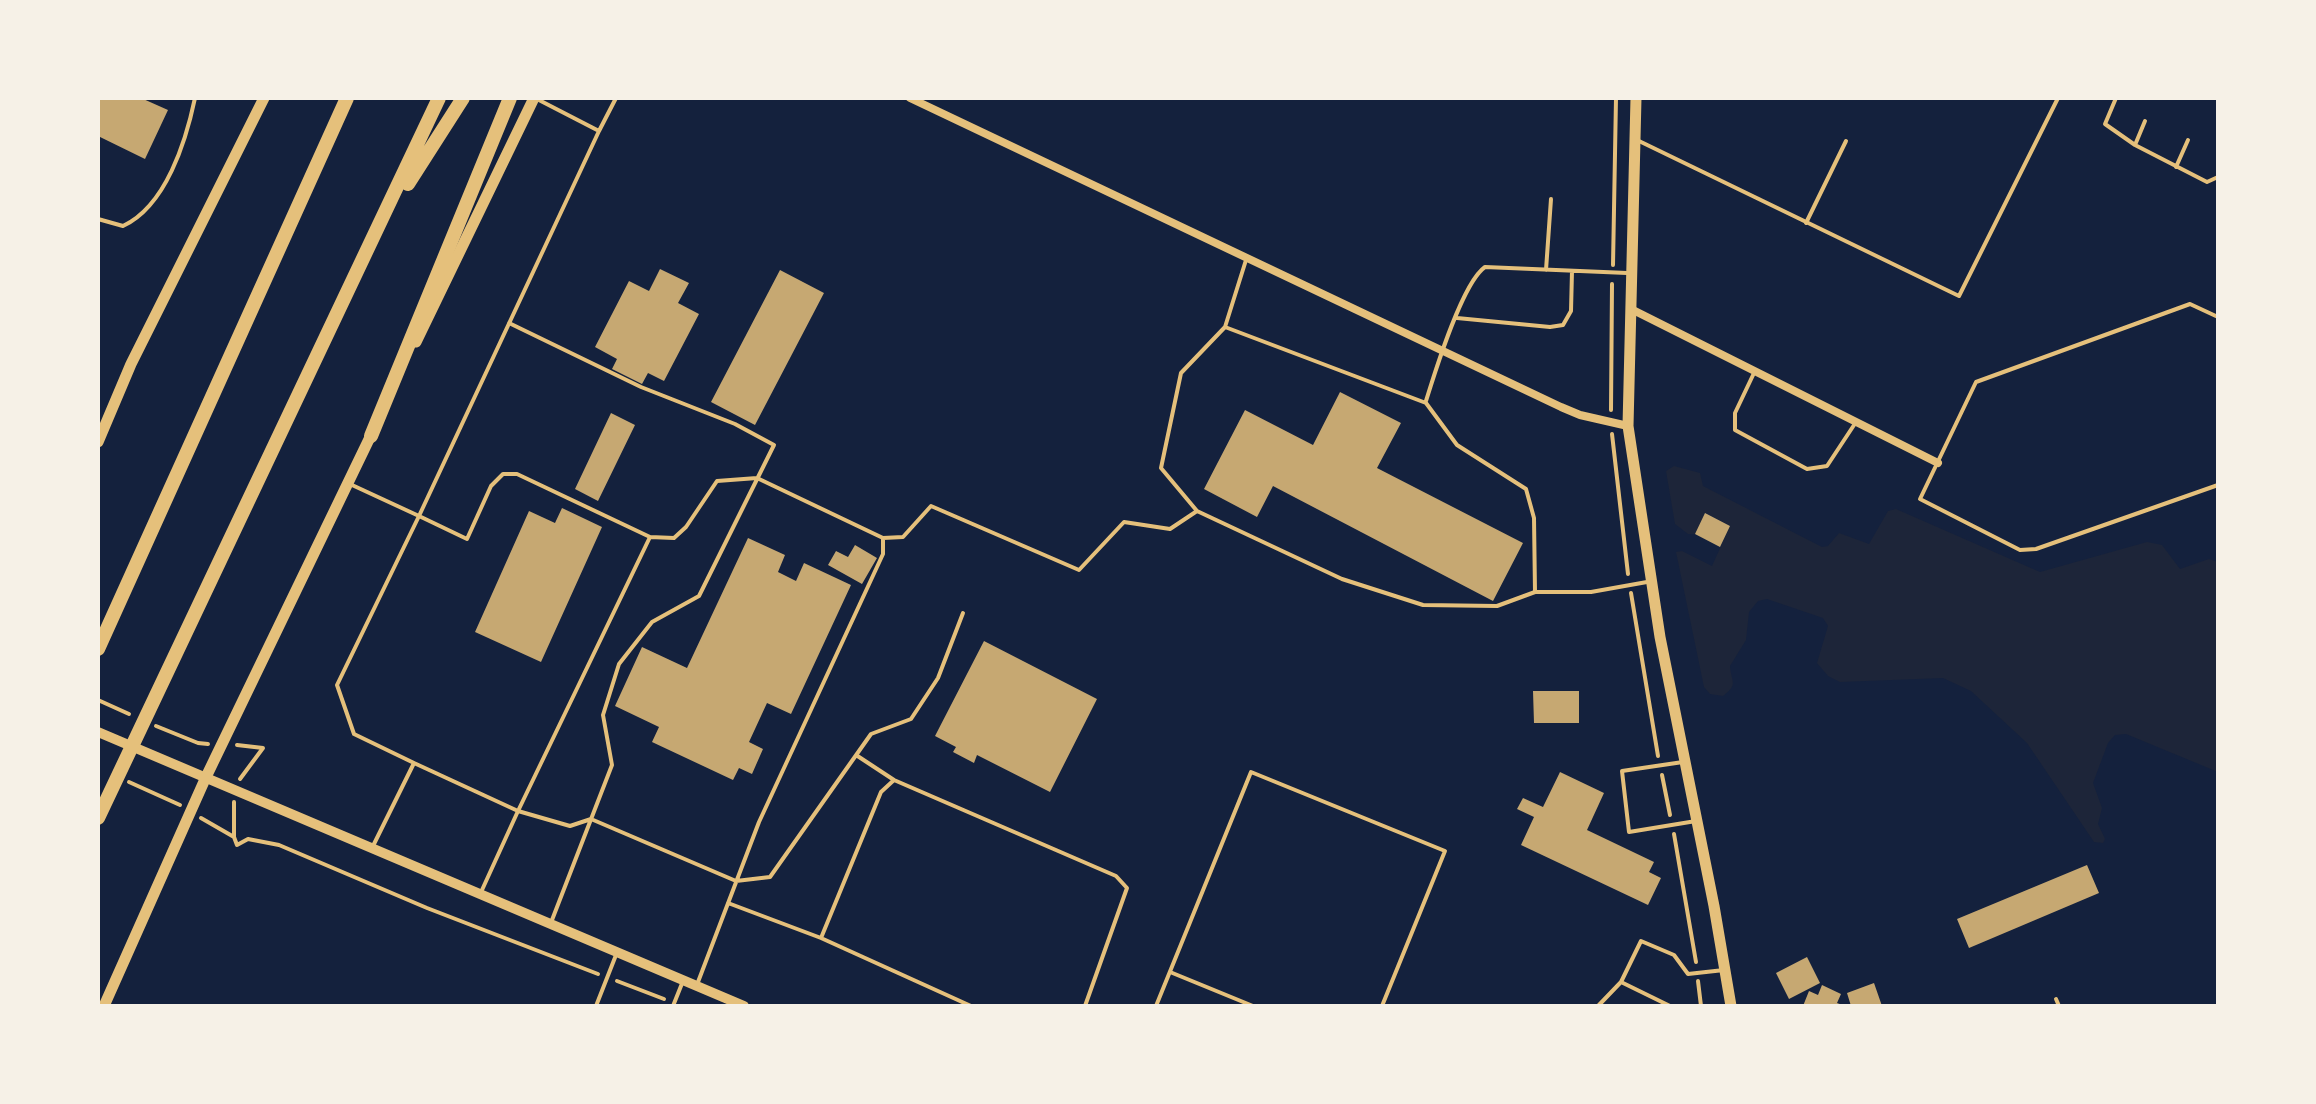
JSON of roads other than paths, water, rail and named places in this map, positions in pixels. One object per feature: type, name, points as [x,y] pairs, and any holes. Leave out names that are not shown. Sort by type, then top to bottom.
[{"type":"highway","points":[[98,650],[347,98]]},
{"type":"highway","points":[[98,818],[439,98]]},
{"type":"highway","points":[[378,231],[462,98]]},
{"type":"highway","points":[[371,436],[510,98]]},
{"type":"highway","points":[[98,830],[108,795]]},
{"type":"main road","points":[[98,442],[131,364],[264,98]]},
{"type":"main road","points":[[104,1006],[206,776],[535,98]]},
{"type":"main road","points":[[1636,98],[1628,426],[1651,582],[1731,1006]]},
{"type":"street","points":[[910,98],[1580,415],[1628,426]]},
{"type":"street","points":[[1631,309],[1938,463]]},
{"type":"street","points":[[98,732],[744,1006]]},
{"type":"lane","points":[[98,219],[123,226],[138,219],[151,204],[185,143],[196,98]]},
{"type":"lane","points":[[535,98],[599,131]]},
{"type":"lane","points":[[616,98],[337,685],[354,734],[518,811],[570,826],[591,819],[736,881],[770,877],[872,734],[911,719],[938,678],[962,613]]},
{"type":"lane","points":[[1635,138],[1960,296],[2058,98]]},
{"type":"lane","points":[[2116,98],[2105,124],[2176,168],[2207,182],[2218,176]]},
{"type":"lane","points":[[2136,144],[2145,121]]},
{"type":"lane","points":[[2176,168],[2188,140]]},
{"type":"lane","points":[[1806,223],[1846,142]]},
{"type":"lane","points":[[1546,270],[1551,199]]},
{"type":"lane","points":[[1246,257],[1226,327],[1182,373],[1161,468],[1197,511],[1342,579],[1423,605],[1496,606],[1535,592],[1591,592],[1651,582]]},
{"type":"lane","points":[[1426,403],[1440,350],[1472,283],[1485,267],[1632,274]]},
{"type":"lane","points":[[1456,318],[1563,325],[1571,311],[1572,271]]},
{"type":"lane","points":[[2218,317],[2190,304],[1976,382],[1920,499],[2020,550],[2036,548],[2218,485]]},
{"type":"lane","points":[[509,322],[641,387],[735,424],[774,445],[699,596],[652,622],[619,664],[603,714],[612,764],[550,924]]},
{"type":"lane","points":[[1226,327],[1426,403],[1457,445],[1526,490],[1534,518],[1535,592]]},
{"type":"lane","points":[[1754,371],[1735,413],[1735,430],[1807,469],[1827,466],[1856,422]]},
{"type":"lane","points":[[348,483],[466,539],[491,486],[502,474],[517,474],[650,537],[674,538],[717,481],[757,478],[883,538],[903,537],[932,506],[1079,570],[1124,522],[1170,528],[1197,511]]},
{"type":"lane","points":[[480,894],[650,537]]},
{"type":"lane","points":[[696,987],[758,822],[883,554],[883,538]]},
{"type":"lane","points":[[856,755],[894,780],[1116,876],[1127,888],[1085,1006]]},
{"type":"lane","points":[[1684,762],[1622,772],[1629,832],[1696,821]]},
{"type":"lane","points":[[372,848],[414,763]]},
{"type":"lane","points":[[1156,1006],[1251,772],[1445,851],[1382,1006]]},
{"type":"lane","points":[[821,938],[881,792],[894,780]]},
{"type":"lane","points":[[728,903],[821,938],[971,1006]]},
{"type":"lane","points":[[1598,1006],[1622,982],[1641,941],[1674,955],[1688,974],[1725,970]]},
{"type":"lane","points":[[596,1006],[617,953]]},
{"type":"lane","points":[[1170,972],[1250,1006]]},
{"type":"lane","points":[[674,1005],[683,981]]},
{"type":"lane","points":[[1622,982],[1670,1006]]}]
